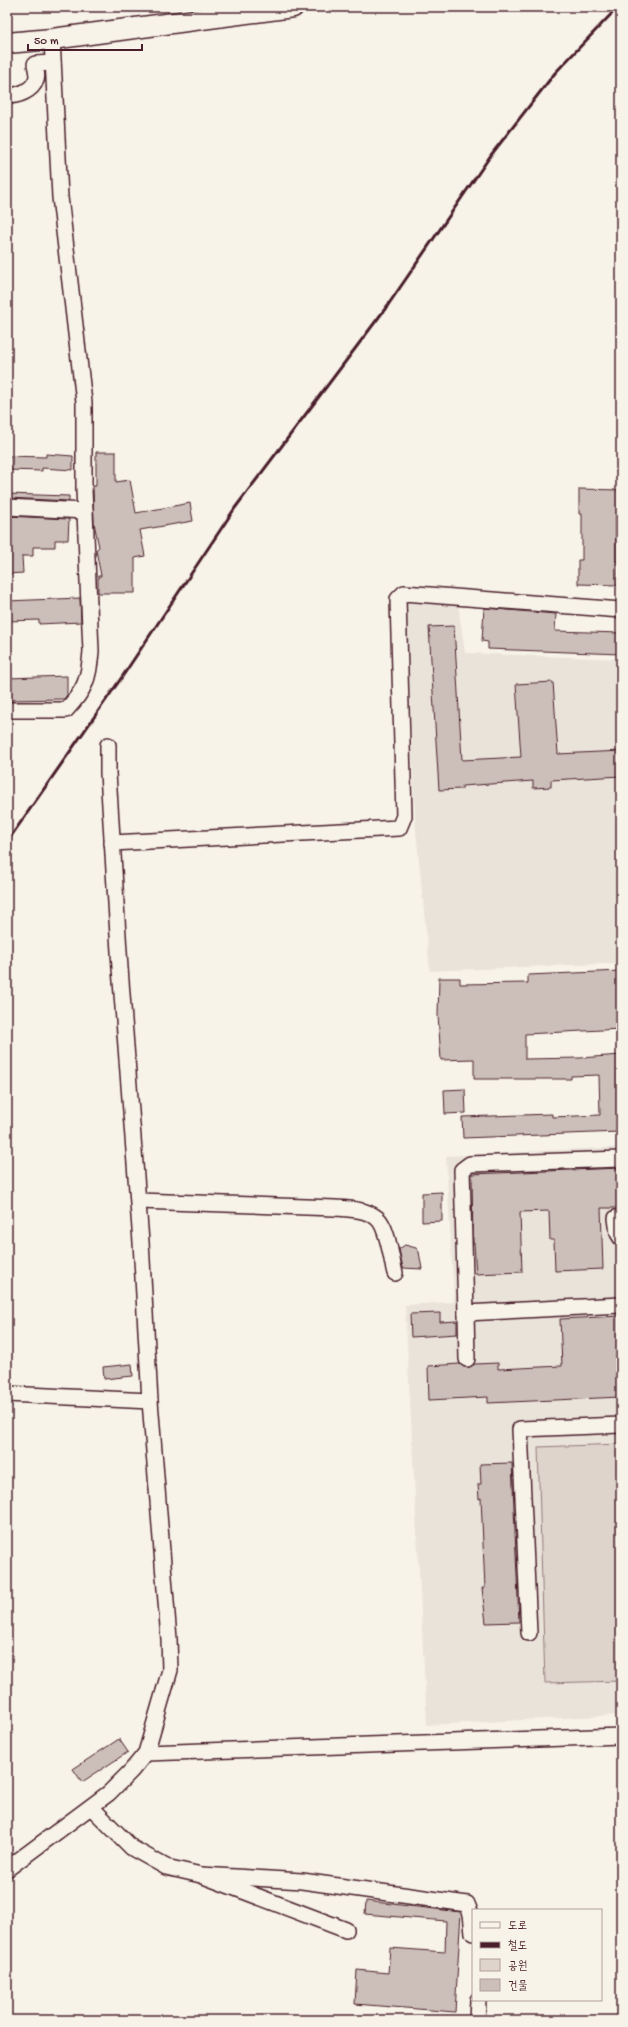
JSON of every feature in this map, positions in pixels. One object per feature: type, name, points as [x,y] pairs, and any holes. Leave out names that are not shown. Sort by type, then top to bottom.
[{"type":"main road","points":[[7,43],[52,39],[273,8],[293,7]]},
{"type":"street","points":[[7,710],[66,710],[80,695],[90,669],[91,651],[85,511],[84,402],[60,197],[52,39]]},
{"type":"street","points":[[7,96],[13,96],[30,89],[37,79],[35,64],[53,63]]},
{"type":"street","points":[[7,507],[85,511]]},
{"type":"street","points":[[112,843],[399,828],[404,816],[398,599],[404,593],[621,610]]},
{"type":"street","points":[[7,1869],[115,1788],[146,1753],[170,1670],[150,1401],[139,1201],[112,843],[108,744]]},
{"type":"street","points":[[467,1359],[462,1170],[470,1164],[621,1159]]},
{"type":"street","points":[[139,1201],[335,1208],[363,1212],[377,1218],[384,1229],[395,1273]]},
{"type":"street","points":[[616,1218],[618,1233],[621,1238]]},
{"type":"street","points":[[466,1313],[621,1305]]},
{"type":"street","points":[[7,1394],[150,1401]]},
{"type":"street","points":[[529,1633],[520,1429],[621,1425]]},
{"type":"street","points":[[146,1753],[621,1736]]},
{"type":"street","points":[[91,1807],[132,1848],[166,1867],[201,1875],[346,1930]]},
{"type":"street","points":[[201,1875],[302,1881],[467,1904],[471,1914],[472,1924]]},
{"type":"street","points":[[477,2020],[478,2001]]},
{"type":"shaded area","points":[[406,602],[458,604],[465,653],[621,659],[621,963],[430,971],[415,821]]},
{"type":"shaded area","points":[[621,1147],[621,1715],[427,1725],[405,1305],[454,1302],[446,1156]]},
{"type":"green space","points":[[621,1444],[621,1681],[545,1683],[538,1447]]},
{"type":"building","points":[[96,452],[116,452],[116,482],[130,480],[136,513],[190,503],[193,521],[140,530],[145,556],[135,558],[135,593],[98,593],[98,576],[101,576],[96,550],[99,547],[94,523],[93,489],[93,486],[96,486]]},
{"type":"building","points":[[46,454],[73,456],[73,470],[42,468],[42,471],[7,470],[7,456],[46,457]]},
{"type":"building","points":[[579,489],[620,490],[619,514],[616,514],[616,561],[619,561],[618,585],[578,584],[578,560],[582,560],[582,514],[579,514]]},
{"type":"building","points":[[7,494],[69,496],[69,501],[7,498]]},
{"type":"building","points":[[7,516],[69,519],[68,540],[55,540],[55,547],[33,547],[33,556],[22,556],[23,573],[7,574]]},
{"type":"building","points":[[80,598],[81,622],[39,624],[39,620],[7,621],[7,601]]},
{"type":"building","points":[[484,608],[556,614],[555,631],[621,633],[621,654],[488,649],[488,642],[482,641]]},
{"type":"building","points":[[454,626],[462,760],[521,757],[516,684],[553,682],[558,754],[621,751],[621,776],[551,780],[551,787],[533,788],[533,781],[462,786],[462,789],[439,790],[429,627]]},
{"type":"building","points":[[67,676],[67,695],[64,699],[7,700],[7,678]]},
{"type":"building","points":[[621,971],[621,1029],[525,1034],[525,1059],[580,1058],[621,1055],[621,1122],[619,1122],[619,1132],[463,1138],[462,1117],[552,1114],[552,1117],[600,1115],[599,1075],[571,1076],[571,1079],[474,1079],[474,1059],[441,1060],[438,1015],[439,978],[460,978],[460,984],[528,983],[528,975]]},
{"type":"building","points":[[465,1089],[466,1113],[445,1114],[444,1090]]},
{"type":"building","points":[[621,1168],[621,1208],[601,1208],[603,1269],[555,1271],[554,1240],[550,1240],[549,1211],[520,1212],[522,1272],[476,1274],[473,1243],[472,1174]]},
{"type":"building","points":[[442,1192],[442,1221],[422,1222],[422,1193]]},
{"type":"building","points":[[405,1245],[416,1248],[419,1252],[422,1269],[403,1268],[399,1249]]},
{"type":"building","points":[[440,1313],[440,1322],[457,1321],[457,1334],[411,1337],[410,1314]]},
{"type":"building","points":[[621,1316],[621,1397],[488,1403],[488,1397],[429,1400],[428,1366],[460,1364],[468,1368],[475,1364],[498,1363],[498,1369],[562,1366],[560,1319]]},
{"type":"building","points":[[132,1364],[133,1376],[104,1379],[103,1367]]},
{"type":"building","points":[[512,1463],[519,1622],[486,1623],[482,1588],[485,1588],[481,1498],[479,1499],[478,1484],[481,1484],[480,1464]]},
{"type":"building","points":[[119,1739],[128,1752],[82,1782],[73,1769]]},
{"type":"building","points":[[366,1901],[461,1912],[455,2012],[355,2004],[357,1970],[388,1973],[390,1948],[445,1952],[446,1921],[365,1914]]},
{"type":"railway","points":[[7,842],[122,677],[235,508],[388,305],[491,155],[555,73],[618,7]]}]
